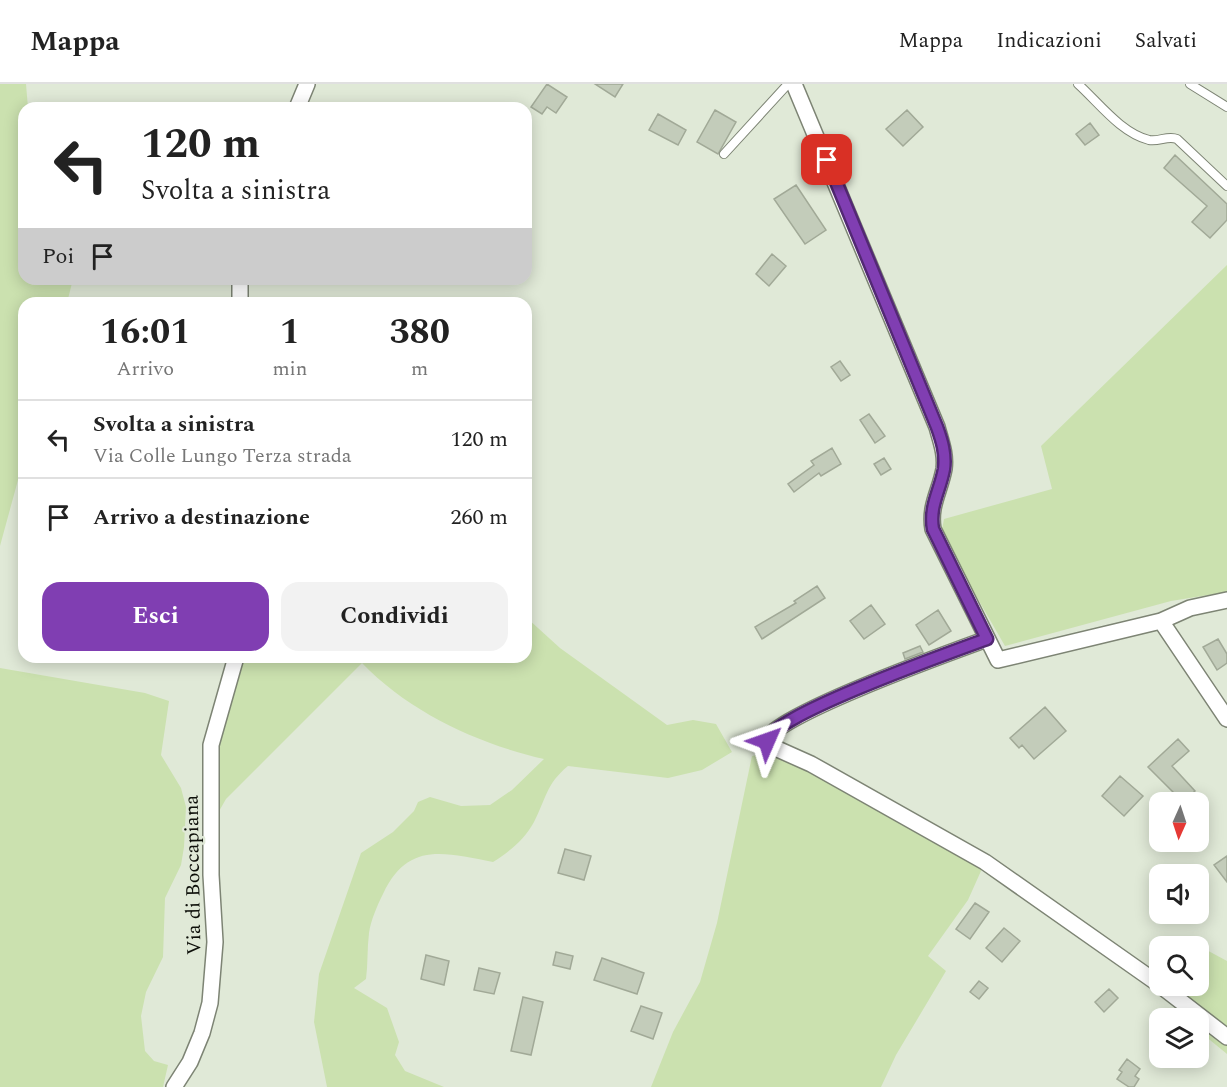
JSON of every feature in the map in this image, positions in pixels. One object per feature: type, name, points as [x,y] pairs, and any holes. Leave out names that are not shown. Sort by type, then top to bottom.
[{"type":"street","points":[[300,102],[307,84]]},
{"type":"street","points":[[794,84],[937,427],[945,460],[944,471],[933,499],[931,516],[933,529],[998,660],[1161,621],[1190,609],[1227,600]]},
{"type":"street","points":[[1161,621],[1227,720]]},
{"type":"street","points":[[987,639],[827,702],[773,731],[767,741],[773,747],[811,764],[985,862],[1149,977]]},
{"type":"street","name":"Via di Boccapiana","points":[[174,1087],[190,1062],[202,1034],[210,1003],[215,942],[211,874],[211,745],[234,663]]},
{"type":"street","points":[[1174,996],[1227,1036]]},
{"type":"lane","points":[[724,154],[788,84]]},
{"type":"lane","points":[[1078,84],[1132,134],[1152,141],[1173,137],[1177,139],[1227,186]]},
{"type":"lane","points":[[1190,84],[1227,107]]},
{"type":"green space","points":[[0,84],[26,84],[28,102],[18,102],[18,285],[72,285],[68,297],[18,297],[18,480],[0,546]]},
{"type":"green space","points":[[1227,265],[1227,592],[1171,601],[1005,646],[941,535],[944,519],[1052,489],[1041,446]]},
{"type":"green space","points":[[532,623],[560,648],[667,725],[693,720],[716,724],[732,752],[702,770],[668,778],[568,766],[555,779],[526,834],[493,862],[443,854],[429,855],[416,858],[404,865],[393,877],[376,908],[371,923],[366,979],[354,988],[387,1008],[399,1042],[395,1055],[405,1071],[444,1087],[327,1087],[314,1022],[319,974],[361,853],[393,832],[414,811],[418,802],[430,797],[461,806],[490,805],[512,790],[544,759],[494,745],[446,724],[401,697],[362,663],[532,663]]},
{"type":"green space","points":[[240,663],[362,663],[226,799],[218,813],[220,730]]},
{"type":"green space","points":[[0,668],[145,693],[169,701],[161,755],[181,788],[186,807],[184,847],[181,865],[165,898],[163,957],[146,992],[141,1016],[145,1051],[154,1061],[168,1065],[163,1087],[0,1087]]},
{"type":"green space","points":[[780,751],[985,862],[968,900],[928,956],[946,971],[896,1055],[881,1087],[651,1087],[673,1032],[700,982],[717,923],[752,756]]},
{"type":"green space","points":[[1209,951],[1227,961],[1227,1054],[1209,1039],[1209,1008],[1184,1008],[1180,996],[1209,996]]},
{"type":"building","points":[[547,84],[567,97],[556,113],[547,107],[542,114],[532,106]]},
{"type":"building","points":[[595,84],[623,84],[615,97]]},
{"type":"building","points":[[715,110],[736,122],[718,154],[697,142]]},
{"type":"building","points":[[907,110],[923,127],[903,146],[886,129]]},
{"type":"building","points":[[658,114],[686,130],[678,145],[649,130]]},
{"type":"building","points":[[1090,123],[1099,135],[1085,145],[1076,134]]},
{"type":"building","points":[[1175,155],[1227,204],[1227,220],[1210,238],[1192,222],[1207,206],[1164,168]]},
{"type":"building","points":[[796,185],[826,230],[805,244],[774,199]]},
{"type":"building","points":[[772,254],[786,266],[769,286],[756,274]]},
{"type":"building","points":[[840,361],[850,375],[841,381],[831,367]]},
{"type":"building","points":[[869,414],[885,436],[875,443],[860,420]]},
{"type":"building","points":[[832,448],[841,464],[821,476],[819,473],[794,492],[788,484],[814,465],[811,461]]},
{"type":"building","points":[[884,458],[891,469],[881,475],[874,464]]},
{"type":"building","points":[[817,586],[825,598],[762,639],[755,627],[796,603],[794,601]]},
{"type":"building","points":[[871,605],[885,624],[864,639],[850,621]]},
{"type":"building","points":[[938,610],[951,631],[929,645],[916,625]]},
{"type":"building","points":[[1218,639],[1227,654],[1227,663],[1217,670],[1203,647]]},
{"type":"building","points":[[920,646],[923,652],[905,659],[903,653]]},
{"type":"building","points":[[1045,707],[1066,731],[1034,759],[1022,745],[1019,748],[1010,738]]},
{"type":"building","points":[[1178,739],[1189,751],[1172,766],[1195,791],[1173,792],[1148,767]]},
{"type":"building","points":[[1120,776],[1143,796],[1124,816],[1102,796]]},
{"type":"building","points":[[565,849],[591,856],[584,880],[558,873]]},
{"type":"building","points":[[1227,856],[1227,882],[1214,865]]},
{"type":"building","points":[[975,903],[989,912],[970,939],[956,929]]},
{"type":"building","points":[[1004,928],[1020,941],[1002,962],[986,948]]},
{"type":"building","points":[[556,952],[573,956],[570,969],[553,965]]},
{"type":"building","points":[[426,955],[449,961],[444,985],[421,979]]},
{"type":"building","points":[[602,958],[644,973],[637,994],[594,980]]},
{"type":"building","points":[[479,968],[500,973],[494,994],[474,990]]},
{"type":"building","points":[[979,981],[988,988],[979,999],[970,992]]},
{"type":"building","points":[[1109,989],[1118,998],[1104,1012],[1095,1002]]},
{"type":"building","points":[[523,997],[543,1002],[531,1055],[511,1051]]},
{"type":"building","points":[[641,1006],[662,1013],[653,1039],[631,1031]]},
{"type":"building","points":[[1127,1059],[1140,1069],[1135,1076],[1139,1079],[1134,1087],[1129,1087],[1117,1079],[1122,1072],[1119,1070]]},
{"type":"route","points":[[767,741],[767,737],[773,731],[827,702],[987,639],[933,529],[931,516],[933,499],[944,471],[945,460],[937,427],[827,160]]}]
